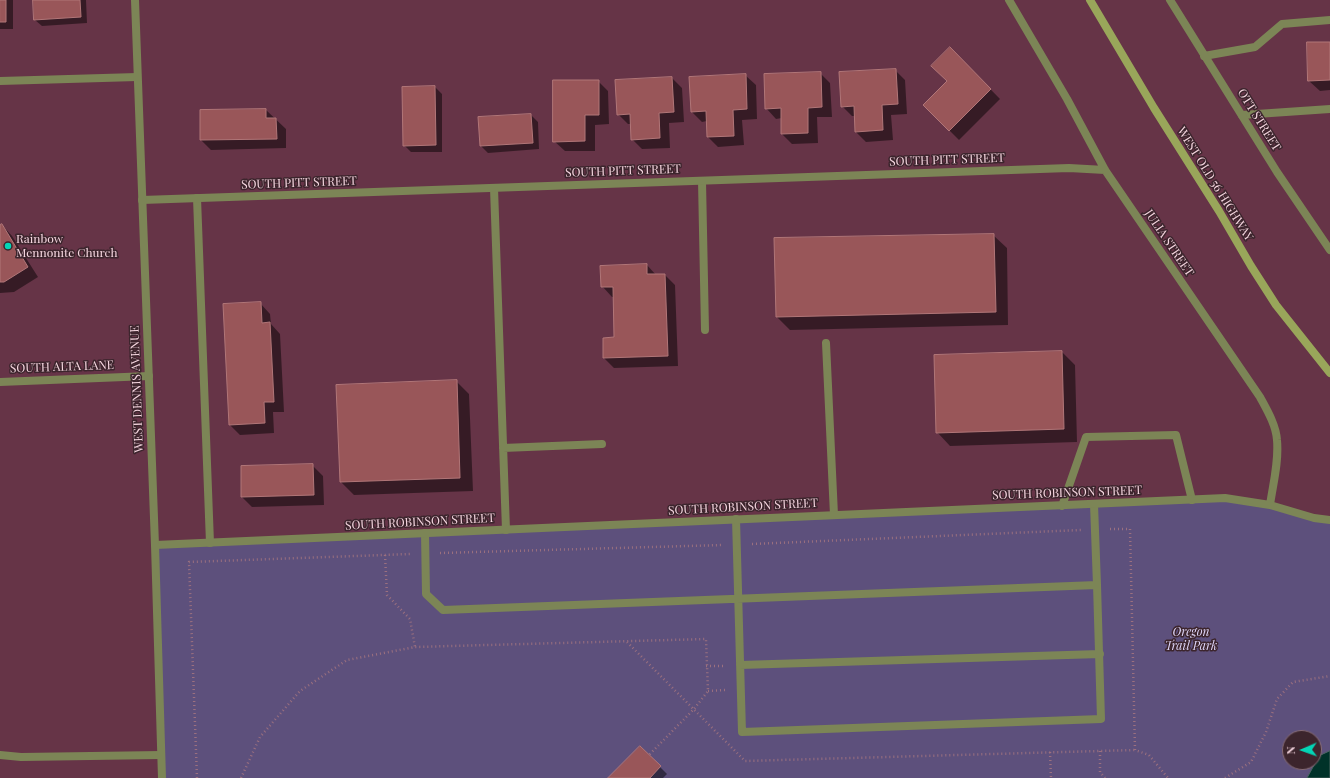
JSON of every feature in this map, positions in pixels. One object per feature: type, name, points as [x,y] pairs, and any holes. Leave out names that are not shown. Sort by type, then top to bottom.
[{"type":"main road","name":"WEST OLD 56 HIGHWAY","points":[[1090,0],[1154,108],[1276,305],[1330,373]]},
{"type":"street","name":"WEST DENNIS AVENUE","points":[[135,0],[162,778]]},
{"type":"street","name":"JULIA STREET","points":[[1009,0],[1067,99],[1105,170],[1260,397],[1270,414],[1277,439],[1277,463],[1270,505]]},
{"type":"street","name":"OTT STREET","points":[[1170,0],[1277,172],[1330,250]]},
{"type":"street","points":[[1204,56],[1255,47],[1282,24],[1330,20]]},
{"type":"street","points":[[0,81],[137,76]]},
{"type":"street","points":[[1242,115],[1330,109]]},
{"type":"street","name":"SOUTH PITT STREET","points":[[142,200],[1068,168],[1105,170]]},
{"type":"street","points":[[702,180],[705,330]]},
{"type":"street","points":[[494,188],[506,530]]},
{"type":"street","points":[[197,198],[210,543]]},
{"type":"street","points":[[826,343],[834,515]]},
{"type":"street","name":"SOUTH ALTA LANE","points":[[0,382],[149,376]]},
{"type":"street","points":[[1062,506],[1086,437],[1176,436],[1192,500]]},
{"type":"street","points":[[503,448],[602,444]]},
{"type":"street","name":"SOUTH ROBINSON STREET","points":[[155,545],[1225,498],[1270,505],[1314,518],[1330,520]]},
{"type":"street","points":[[736,520],[742,732],[1101,719],[1094,504]]},
{"type":"street","points":[[425,533],[426,594],[443,610],[1097,585]]},
{"type":"street","points":[[740,665],[1100,654]]},
{"type":"street","points":[[0,755],[21,757],[161,755]]},
{"type":"path","points":[[197,778],[189,562],[1130,529],[1136,750],[1149,755],[1168,778]]},
{"type":"path","points":[[385,555],[387,595],[410,619],[415,646]]},
{"type":"path","points":[[241,778],[260,737],[300,692],[347,660],[415,646],[706,640],[708,691],[694,709],[649,755]]},
{"type":"path","points":[[706,666],[740,665]]},
{"type":"path","points":[[1225,778],[1251,762],[1266,732],[1277,699],[1293,682],[1330,676]]},
{"type":"path","points":[[1100,751],[1100,772],[1105,778]]},
{"type":"path","points":[[1050,752],[1051,778]]},
{"type":"green space","name":"Oregon Trail Park","points":[[1225,498],[1330,520],[1330,778],[162,778],[155,545]]},
{"type":"shaded area","points":[[1330,751],[1330,778],[1307,778],[1311,770],[1322,770],[1322,755]]},
{"type":"building","points":[[0,0],[6,0],[6,22],[0,22]]},
{"type":"building","points":[[33,0],[80,0],[81,17],[34,20]]},
{"type":"building","points":[[1307,42],[1330,42],[1330,80],[1308,81]]},
{"type":"building","points":[[950,47],[991,89],[949,131],[923,105],[947,81],[931,66]]},
{"type":"building","points":[[896,69],[898,104],[882,105],[883,130],[855,132],[854,106],[841,107],[839,72]]},
{"type":"building","points":[[821,72],[822,107],[808,108],[808,133],[781,134],[781,108],[765,109],[764,74]]},
{"type":"building","points":[[746,74],[747,109],[733,110],[734,136],[707,137],[706,111],[691,112],[689,77]]},
{"type":"building","points":[[672,77],[674,112],[659,113],[660,138],[631,140],[630,114],[617,115],[615,80]]},
{"type":"building","points":[[553,80],[599,80],[599,115],[585,115],[585,141],[553,142]]},
{"type":"building","points":[[435,86],[436,145],[403,146],[402,87]]},
{"type":"building","points":[[266,109],[266,118],[276,118],[277,139],[200,140],[200,110]]},
{"type":"building","points":[[531,114],[533,143],[480,146],[478,117]]},
{"type":"building","name":"Rainbow Mennonite Church","points":[[2,224],[28,267],[4,282],[0,282],[0,225]]},
{"type":"building","points":[[994,234],[996,312],[776,317],[774,238]]},
{"type":"building","points":[[647,264],[647,274],[665,274],[668,356],[603,358],[603,338],[614,337],[613,287],[601,287],[600,266]]},
{"type":"building","points":[[261,302],[262,323],[270,322],[274,402],[264,402],[265,423],[229,425],[223,304]]},
{"type":"building","points":[[1062,351],[1064,429],[936,433],[934,355]]},
{"type":"building","points":[[457,380],[460,478],[340,482],[336,385]]},
{"type":"building","points":[[313,464],[314,495],[241,497],[241,466]]},
{"type":"building","points":[[640,746],[661,766],[650,778],[608,778]]},
{"type":"place","name":"Rainbow Mennonite Church","points":[[8,246]]}]
